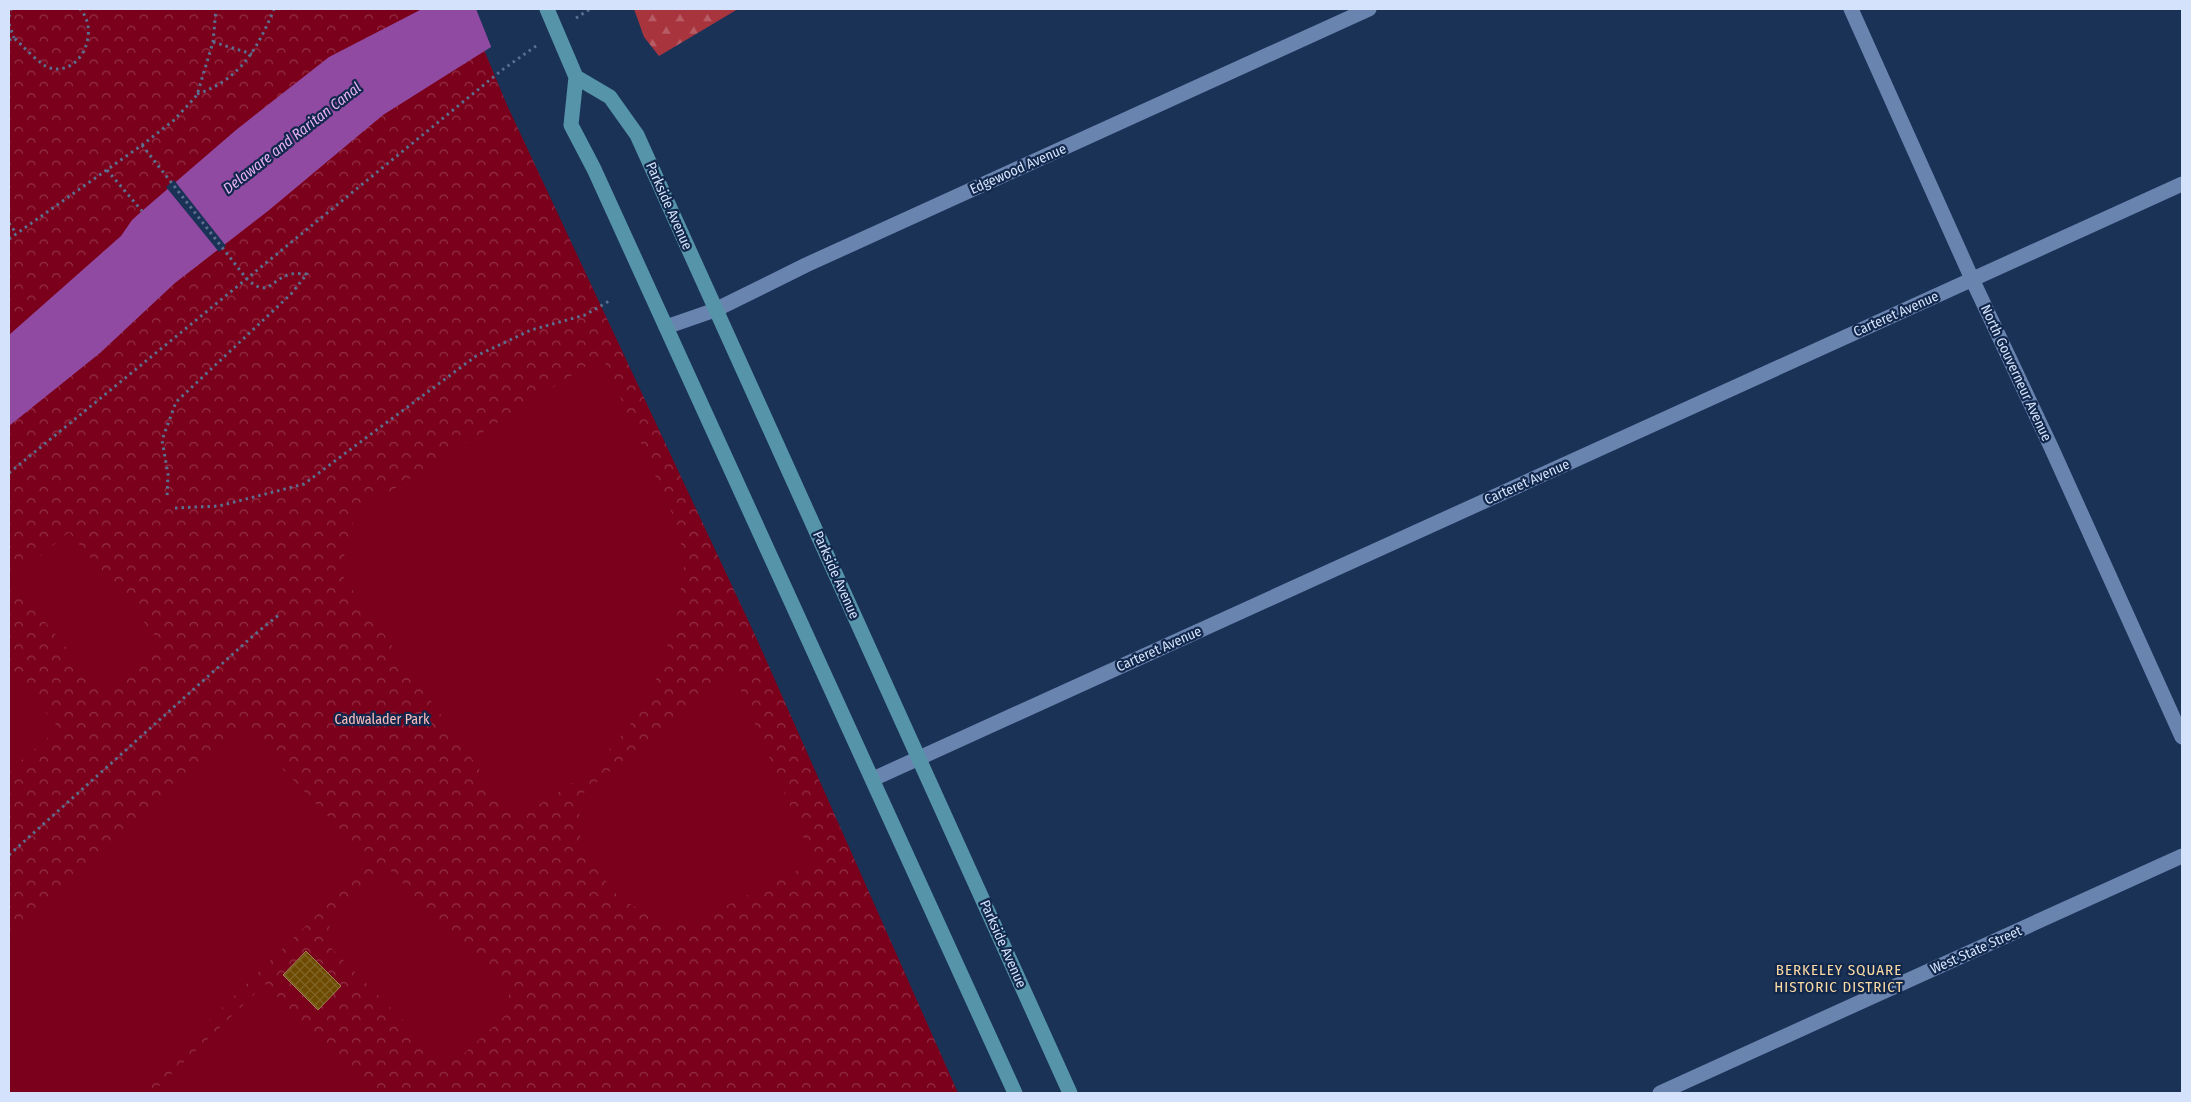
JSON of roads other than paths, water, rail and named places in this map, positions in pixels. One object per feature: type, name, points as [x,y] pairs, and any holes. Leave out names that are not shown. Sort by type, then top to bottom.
[{"type":"main road","points":[[546,9],[576,77],[571,125],[594,169],[1015,1093]]},
{"type":"main road","name":"Parkside Avenue","points":[[576,77],[610,97],[637,135],[1070,1093]]},
{"type":"street","name":"Edgewood Avenue","points":[[666,327],[715,310],[815,261],[1368,9]]},
{"type":"street","name":"North Gouverneur Avenue","points":[[1850,9],[2182,737]]},
{"type":"street","name":"Carteret Avenue","points":[[873,779],[2182,184]]},
{"type":"street","name":"West State Street","points":[[1660,1093],[2182,856]]},
{"type":"water","name":"Delaware and Raritan Canal","points":[[422,9],[543,9],[491,47],[383,115],[268,211],[175,283],[100,353],[9,426],[9,335],[121,236],[132,220],[236,130],[329,57]]},
{"type":"district","name":"BERKELEY SQUARE HISTORIC DISTRICT","points":[[1839,978]]},
{"type":"park label","name":"Cadwalader Park","points":[[382,719]]}]
